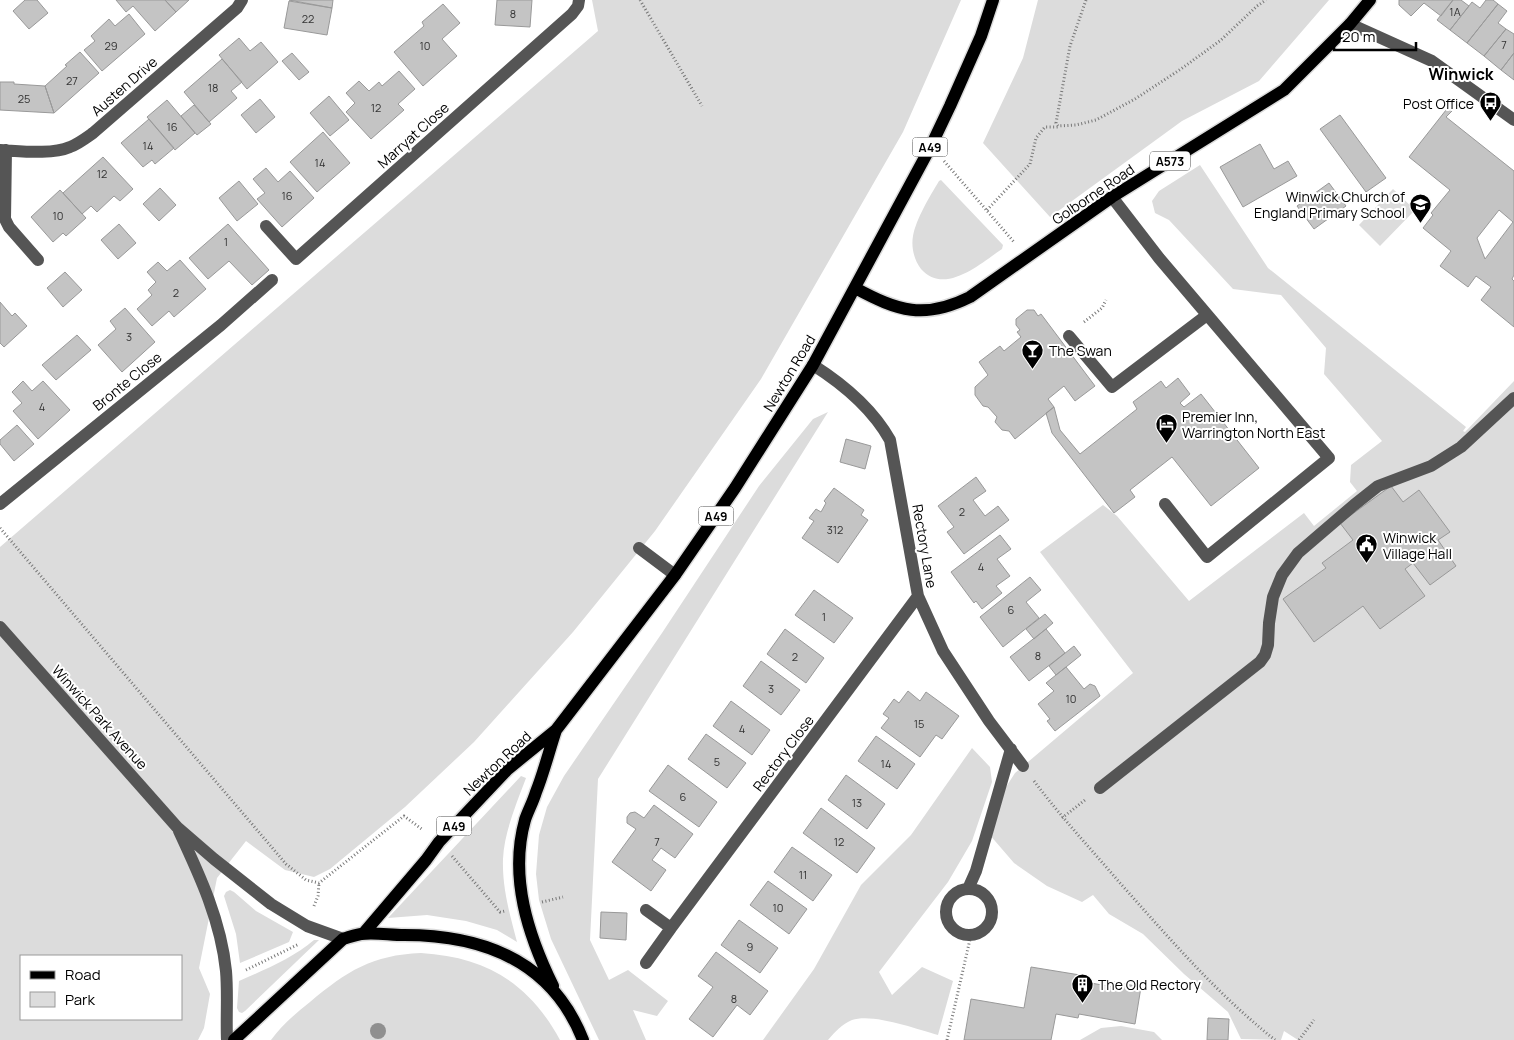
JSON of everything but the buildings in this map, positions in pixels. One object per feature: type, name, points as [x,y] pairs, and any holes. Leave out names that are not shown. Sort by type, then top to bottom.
[{"type":"main road","name":"Newton Road","points":[[363,934],[439,842],[508,769],[556,730],[675,575],[735,488],[813,365],[856,288],[931,146],[981,36],[993,0]]},
{"type":"main road","name":"Golborne Road","points":[[856,288],[883,303],[896,308],[913,310],[930,310],[956,304],[970,297],[1112,196],[1284,90],[1350,24],[1370,0]]},
{"type":"main road","name":"Newton Road","points":[[556,730],[526,820],[521,844],[519,869],[524,906],[532,936],[558,997]]},
{"type":"main road","name":"A49","points":[[234,1040],[343,939],[363,934],[427,935],[461,940],[480,944],[515,959],[538,976],[558,997],[574,1020],[584,1040]]},
{"type":"street","name":"Austen Drive","points":[[38,260],[9,227],[5,219],[3,150],[54,151],[69,148],[81,141],[93,133],[237,8],[242,0]]},
{"type":"street","name":"Marryat Close","points":[[266,226],[296,259],[572,14],[578,6],[579,0]]},
{"type":"street","points":[[1350,24],[1432,60],[1514,120]]},
{"type":"street","points":[[1112,196],[1159,258],[1329,458],[1207,557],[1165,504]]},
{"type":"street","name":"Bronte Close","points":[[0,504],[221,325],[272,280]]},
{"type":"street","points":[[1069,336],[1112,387],[1207,315]]},
{"type":"street","name":"Rectory Lane","points":[[813,365],[832,377],[857,399],[878,421],[890,440],[918,596],[943,650],[989,721],[1023,766]]},
{"type":"street","points":[[1100,788],[1260,662],[1265,655],[1268,645],[1273,597],[1282,575],[1298,553],[1378,486],[1431,466],[1461,447],[1514,398]]},
{"type":"street","points":[[639,548],[675,575]]},
{"type":"street","name":"Rectory Close","points":[[646,963],[918,596]]},
{"type":"street","name":"Winwick Park Avenue","points":[[0,627],[177,827],[245,885],[271,904],[307,926],[343,939]]},
{"type":"street","points":[[968,889],[976,871],[1011,749]]},
{"type":"street","name":"Winwick Park Avenue","points":[[177,827],[199,874],[212,907],[221,938],[226,972],[227,1040]]},
{"type":"street","points":[[968,889],[982,893],[988,899],[991,906],[992,914],[985,928],[971,935],[956,931],[948,920],[946,913],[950,900],[961,890],[968,889]]},
{"type":"street","points":[[646,910],[672,928]]},
{"type":"path","points":[[640,0],[702,106]]},
{"type":"path","points":[[1058,126],[1056,123],[1070,46],[1086,0]]},
{"type":"path","points":[[987,210],[1030,164],[1036,138],[1044,128],[1076,125],[1096,120],[1135,99],[1181,69],[1220,40],[1266,0]]},
{"type":"path","points":[[931,146],[1027,258]]},
{"type":"path","points":[[1083,323],[1102,308],[1106,300]]},
{"type":"path","points":[[0,528],[286,864],[306,880],[319,883]]},
{"type":"path","points":[[1023,766],[1062,818],[1186,958],[1249,1019],[1275,1040]]},
{"type":"path","points":[[1062,818],[1100,788]]},
{"type":"path","points":[[226,972],[241,972],[300,943],[318,896],[319,883],[404,816],[439,842],[500,912],[563,898]]},
{"type":"path","points":[[947,1040],[971,935]]},
{"type":"path","points":[[1299,1040],[1314,1020]]},
{"type":"green space","points":[[592,0],[961,0],[903,132],[761,379],[655,531],[573,632],[474,742],[405,807],[330,869],[314,877],[285,870],[246,841],[217,878],[199,968],[210,994],[204,1028],[198,1040],[0,1040],[0,547],[598,31]]},
{"type":"green space","points":[[1038,0],[1329,0],[1259,81],[1182,121],[1050,217],[983,143],[1023,58]]},
{"type":"green space","points":[[1200,165],[1268,268],[1466,427],[1463,431],[1465,432],[1514,381],[1514,1040],[1298,1040],[1284,1031],[1281,1040],[1241,1039],[1228,1012],[1184,974],[1143,934],[1109,914],[1093,895],[1082,902],[1047,886],[1014,863],[989,834],[1006,787],[1015,773],[1133,673],[1040,552],[1103,505],[1117,516],[1189,601],[1304,513],[1314,526],[1357,491],[1350,482],[1351,465],[1382,441],[1324,374],[1326,348],[1281,295],[1233,289],[1169,220],[1155,213],[1152,201],[1159,191]]},
{"type":"green space","points":[[941,180],[1003,245],[1002,249],[973,269],[952,278],[941,279],[931,276],[921,269],[915,258],[912,245],[920,215],[935,187]]},
{"type":"green space","points":[[1393,189],[1415,210],[1380,246],[1359,225]]},
{"type":"green space","points":[[828,412],[598,779],[590,940],[609,980],[628,970],[668,1001],[657,1016],[633,1010],[646,1040],[599,1040],[551,939],[539,900],[536,874],[539,835],[547,807],[564,776],[662,633],[759,486],[813,419]]},
{"type":"green space","points":[[972,748],[990,767],[992,782],[972,841],[948,882],[879,972],[892,995],[922,967],[953,981],[938,1035],[883,1020],[861,1018],[845,1024],[828,1040],[763,1040],[814,969],[861,885],[911,835]]},
{"type":"green space","points":[[521,776],[526,778],[508,828],[503,859],[505,891],[517,942],[497,930],[466,921],[427,915],[388,918]]},
{"type":"green space","points":[[230,890],[256,911],[293,932],[289,942],[240,963],[236,934],[224,896]]},
{"type":"green space","points":[[314,940],[319,940],[245,1011],[239,1012],[237,1008],[239,981],[288,958]]},
{"type":"green space","points":[[421,953],[466,960],[485,967],[503,977],[520,988],[534,1003],[548,1020],[560,1040],[271,1040],[284,1024],[300,1010],[348,973],[388,957]]},
{"type":"green space","points":[[1121,1026],[1154,1032],[1162,1040],[1080,1040],[1101,1028]]},
{"type":"place","name":"Post Office","points":[[1490,122]]},
{"type":"place","name":"Winwick Church of England Primary School","points":[[1421,223]]},
{"type":"place","name":"The Swan","points":[[1033,369]]},
{"type":"place","name":"Premier Inn, Warrington North East","points":[[1166,443]]},
{"type":"place","name":"Winwick Village Hall","points":[[1367,564]]},
{"type":"place","name":"The Old Rectory","points":[[1082,1003]]},
{"type":"district","name":"Winwick","points":[[1461,74]]}]
